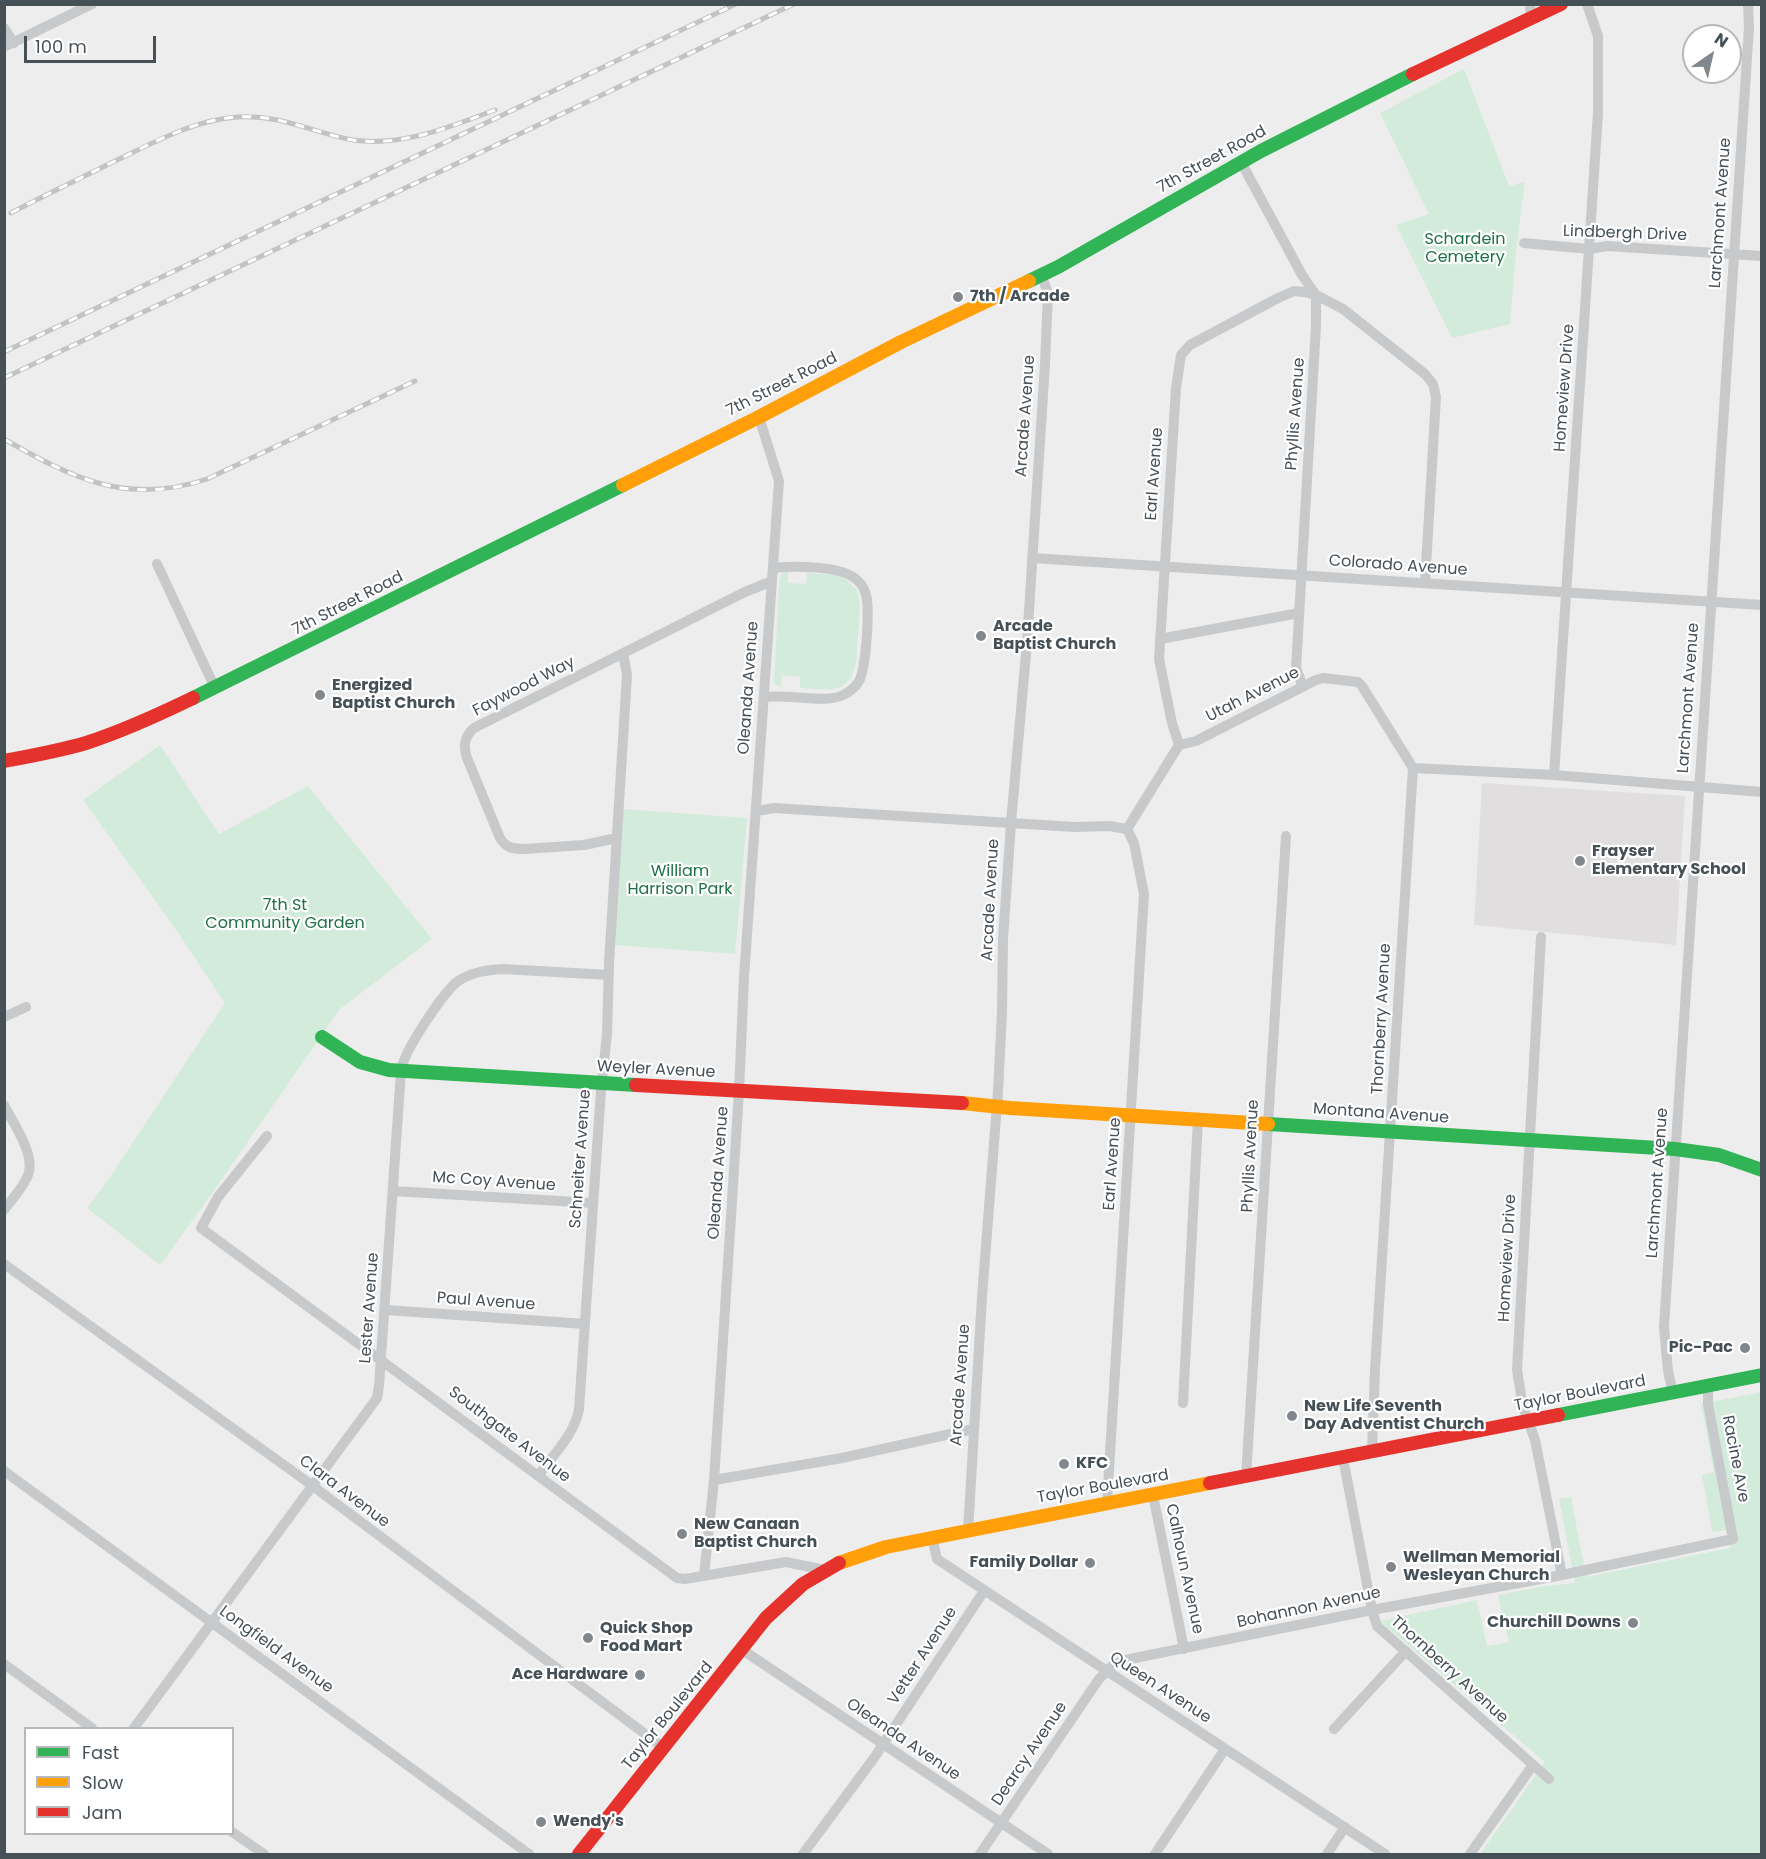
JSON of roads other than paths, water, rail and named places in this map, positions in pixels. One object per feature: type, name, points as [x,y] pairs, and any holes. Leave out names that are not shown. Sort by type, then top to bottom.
[{"type":"main road","name":"7th Street Road","points":[[4,761],[98,740],[215,688],[759,417],[901,342],[967,312],[1078,256],[1241,162],[1455,53],[1530,11],[1561,4]]},
{"type":"main road","name":"Weyler Avenue","points":[[322,1037],[360,1062],[377,1068],[401,1071],[996,1106]]},
{"type":"main road","name":"Montana Avenue","points":[[996,1106],[1675,1149],[1716,1153],[1737,1159],[1761,1170]]},
{"type":"main road","name":"Taylor Boulevard","points":[[579,1854],[766,1618],[803,1584],[825,1570],[864,1553],[932,1537],[1761,1375]]},
{"type":"street","points":[[4,28],[9,45],[92,4]]},
{"type":"street","name":"Homeview Drive","points":[[1554,775],[1598,113],[1599,45],[1587,4]]},
{"type":"street","name":"Larchmont Avenue","points":[[1673,1393],[1668,1371],[1664,1327],[1734,254],[1748,4]]},
{"type":"street","points":[[1241,162],[1302,275],[1317,295],[1342,309],[1425,374],[1436,390],[1425,583]]},
{"type":"street","name":"Lindbergh Drive","points":[[1524,243],[1589,249],[1607,246],[1761,256]]},
{"type":"street","name":"Arcade Avenue","points":[[968,1530],[996,1106],[1011,823],[1024,683],[1045,364],[1048,293],[1041,274]]},
{"type":"street","name":"Earl Avenue","points":[[1179,746],[1159,659],[1176,388],[1181,355],[1190,345],[1278,298],[1294,291],[1317,295]]},
{"type":"street","name":"Phyllis Avenue","points":[[1304,687],[1296,668],[1317,295]]},
{"type":"street","name":"Oleanda Avenue","points":[[704,1575],[714,1480],[739,1092],[744,977],[778,481],[759,417]]},
{"type":"street","name":"Colorado Avenue","points":[[1032,558],[1761,606]]},
{"type":"street","points":[[157,564],[215,688]]},
{"type":"street","points":[[764,697],[780,695],[835,698],[855,687],[864,667],[867,599],[863,586],[857,579],[841,571],[773,568]]},
{"type":"street","name":"Faywood Way","points":[[617,838],[584,845],[524,849],[507,846],[500,838],[464,750],[466,737],[474,728],[745,592],[772,582]]},
{"type":"street","points":[[1160,639],[1299,613]]},
{"type":"street","name":"Schneiter Avenue","points":[[538,1476],[578,1419],[607,1034],[627,675],[623,653]]},
{"type":"street","name":"Utah Avenue","points":[[1179,746],[1196,741],[1323,678],[1358,682],[1413,768]]},
{"type":"street","points":[[757,811],[774,808],[1074,827],[1109,826],[1126,829],[1179,746]]},
{"type":"street","points":[[1413,768],[1554,775],[1761,792]]},
{"type":"street","name":"Thornberry Avenue","points":[[1372,1452],[1375,1369],[1413,768]]},
{"type":"street","name":"Earl Avenue","points":[[1107,1503],[1144,894],[1134,843],[1126,829]]},
{"type":"street","name":"Phyllis Avenue","points":[[1246,1477],[1286,836]]},
{"type":"street","name":"Homeview Drive","points":[[1541,937],[1517,1370],[1523,1407],[1535,1440],[1562,1575]]},
{"type":"street","name":"Lester Avenue","points":[[135,1727],[376,1398],[380,1386],[401,1071],[405,1054],[448,992],[465,977],[480,971],[503,969],[609,975]]},
{"type":"street","points":[[4,1017],[26,1007]]},
{"type":"street","points":[[4,1105],[28,1154],[30,1165],[28,1176],[4,1210]]},
{"type":"street","points":[[1183,1403],[1198,1119]]},
{"type":"street","name":"Southgate Avenue","points":[[267,1137],[218,1197],[201,1228],[677,1578],[685,1579],[786,1562],[825,1570]]},
{"type":"street","name":"Mc Coy Avenue","points":[[393,1191],[593,1203]]},
{"type":"street","name":"Clara Avenue","points":[[4,1263],[92,1325],[664,1748]]},
{"type":"street","name":"Paul Avenue","points":[[386,1310],[585,1324]]},
{"type":"street","name":"Racine Ave","points":[[1708,1386],[1708,1404],[1733,1539]]},
{"type":"street","points":[[714,1480],[842,1458],[973,1430]]},
{"type":"street","name":"Thornberry Avenue","points":[[1343,1458],[1377,1626],[1549,1779]]},
{"type":"street","name":"Longfield Avenue","points":[[4,1471],[529,1854]]},
{"type":"street","name":"Calhoun Avenue","points":[[1153,1495],[1185,1649]]},
{"type":"street","name":"Queen Avenue","points":[[932,1537],[937,1559],[1385,1854]]},
{"type":"street","name":"Bohannon Avenue","points":[[1106,1671],[1125,1660],[1372,1610],[1562,1575],[1733,1539]]},
{"type":"street","name":"Vetter Avenue","points":[[803,1854],[883,1744],[984,1591]]},
{"type":"street","name":"Oleanda Avenue","points":[[741,1649],[1048,1854]]},
{"type":"street","points":[[1334,1729],[1406,1652]]},
{"type":"street","points":[[4,1665],[91,1727]]},
{"type":"street","name":"Dearcy Avenue","points":[[980,1854],[1106,1671]]},
{"type":"street","points":[[1155,1854],[1225,1749]]},
{"type":"street","points":[[1470,1854],[1533,1765]]},
{"type":"street","points":[[1326,1854],[1345,1827]]},
{"type":"street","points":[[234,1833],[264,1854]]},
{"type":"railway","points":[[4,352],[736,4]]},
{"type":"railway","points":[[4,378],[794,4]]},
{"type":"railway","points":[[11,213],[158,140],[221,119],[268,118],[353,140],[390,141],[425,134],[495,110]]},
{"type":"railway","points":[[4,439],[53,466],[101,484],[151,490],[178,487],[207,479],[415,381]]},
{"type":"place","name":"7th / Arcade","points":[[958,297]]},
{"type":"place","name":"Arcade Baptist Church","points":[[981,636]]},
{"type":"place","name":"Energized Baptist Church","points":[[320,695]]},
{"type":"place","name":"Frayser Elementary School","points":[[1580,861]]},
{"type":"place","name":"Pic-Pac","points":[[1745,1348]]},
{"type":"place","name":"New Life Seventh Day Adventist Church","points":[[1292,1416]]},
{"type":"place","name":"KFC","points":[[1064,1464]]},
{"type":"place","name":"New Canaan Baptist Church","points":[[682,1534]]},
{"type":"place","name":"Family Dollar","points":[[1090,1563]]},
{"type":"place","name":"Wellman Memorial Wesleyan Church","points":[[1391,1567]]},
{"type":"place","name":"Churchill Downs","points":[[1633,1623]]},
{"type":"place","name":"Quick Shop Food Mart","points":[[588,1638]]},
{"type":"place","name":"Ace Hardware","points":[[640,1675]]},
{"type":"place","name":"Wendy's","points":[[541,1822]]},
{"type":"park label","name":"Schardein Cemetery","points":[[1465,249]]},
{"type":"park label","name":"William Harrison Park","points":[[680,881]]},
{"type":"park label","name":"7th St Community Garden","points":[[285,915]]}]
